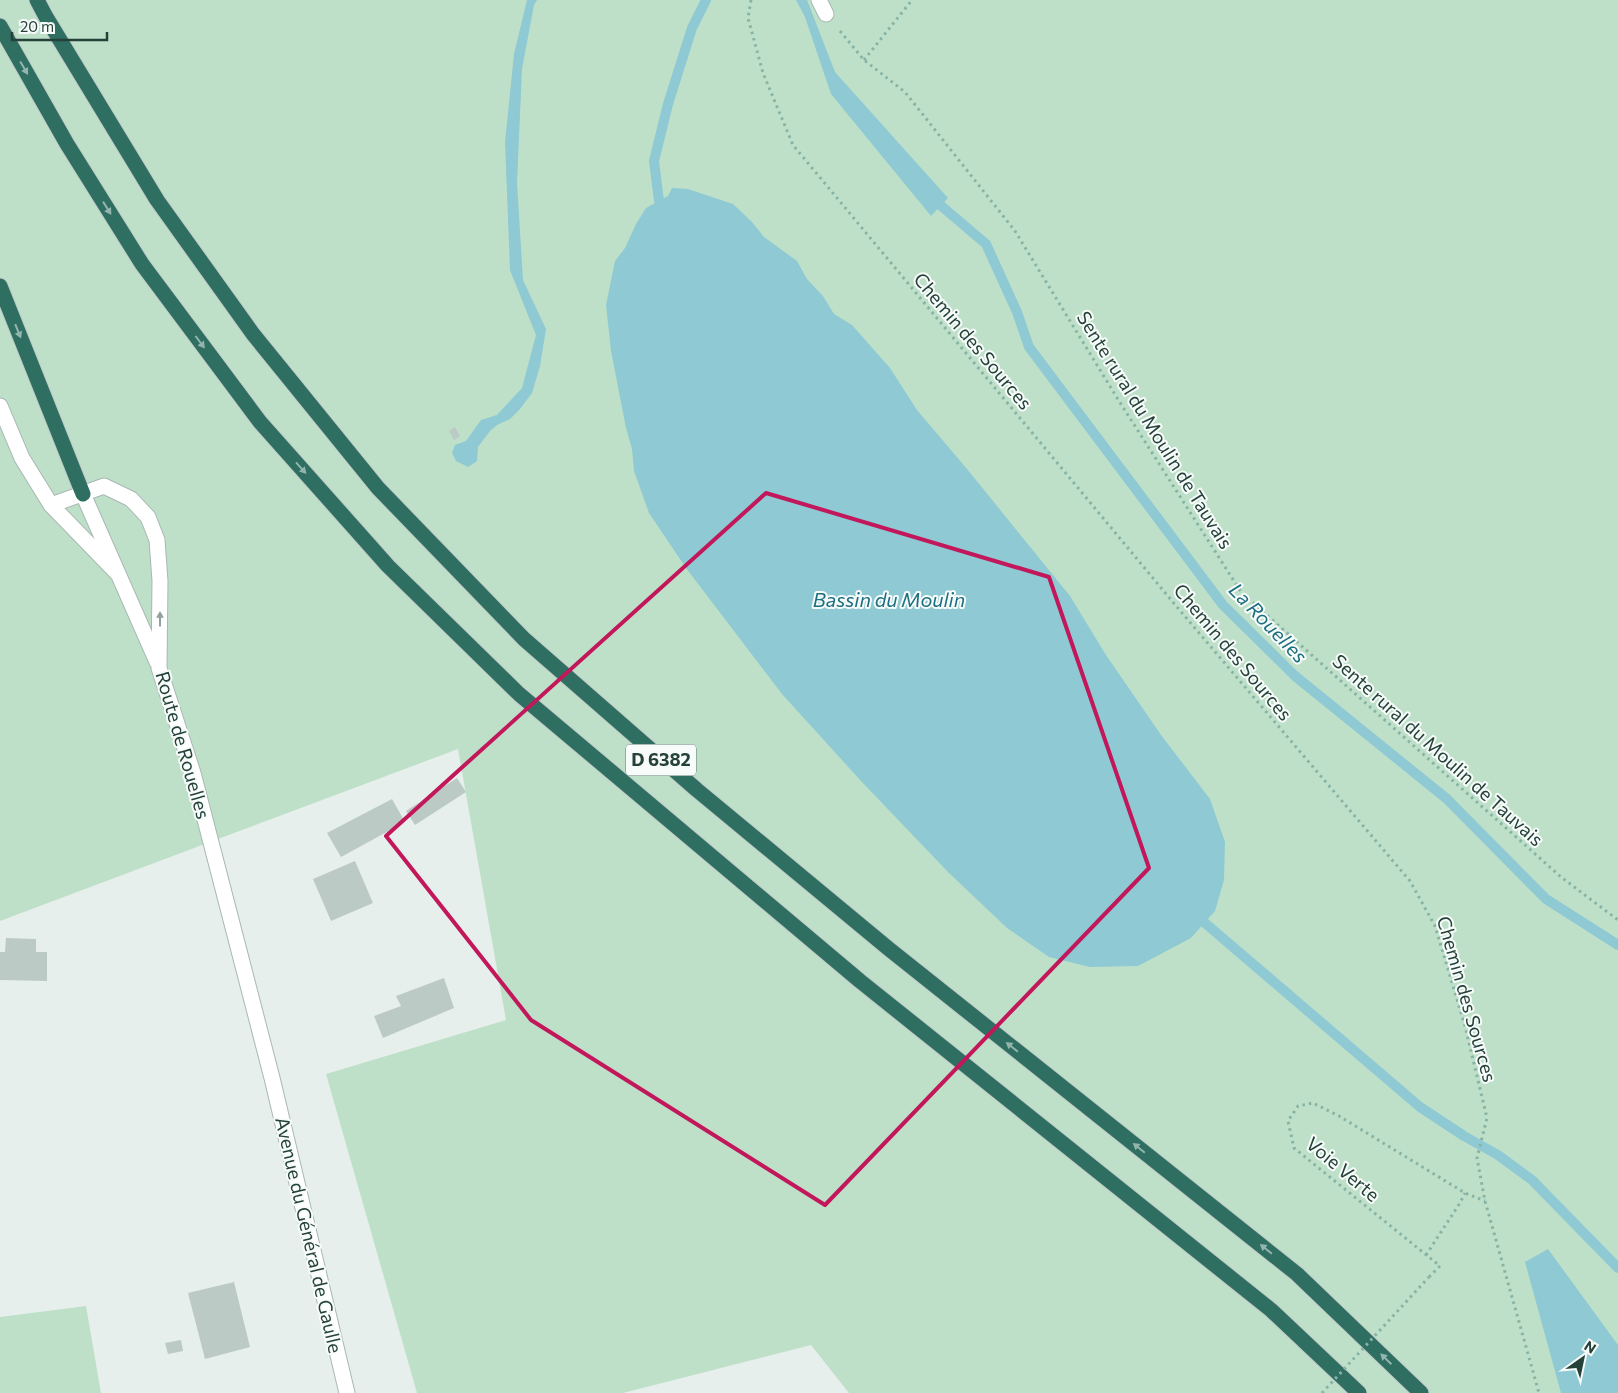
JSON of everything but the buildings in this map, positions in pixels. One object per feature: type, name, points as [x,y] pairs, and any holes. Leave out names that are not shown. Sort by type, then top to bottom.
[{"type":"highway","name":"D 6382","points":[[37,0],[157,200],[252,334],[378,488],[524,639],[696,790],[889,949],[1297,1274],[1421,1393]]},
{"type":"highway","name":"D 6382","points":[[0,26],[67,144],[142,264],[260,422],[388,566],[533,706],[860,980],[1271,1310],[1359,1393]]},
{"type":"highway","points":[[0,286],[83,494]]},
{"type":"street","points":[[0,406],[22,458],[51,505],[118,574]]},
{"type":"street","name":"Route de Rouelles","points":[[51,505],[104,486],[131,499],[148,517],[157,540],[160,581],[159,668],[193,773],[272,1078]]},
{"type":"street","points":[[83,494],[159,668]]},
{"type":"street","name":"Avenue du Général de Gaulle","points":[[272,1078],[347,1393]]},
{"type":"path","name":"Chemin des Sources","points":[[752,0],[748,18],[763,73],[793,145],[1177,608],[1410,881],[1435,926],[1465,1026],[1487,1118],[1477,1158],[1485,1201],[1539,1393]]},
{"type":"path","points":[[864,60],[912,0]]},
{"type":"path","name":"Sente rural du Moulin de Tauvais","points":[[823,7],[864,60],[905,92],[1015,231],[1119,401],[1240,592],[1560,877],[1618,920]]},
{"type":"path","name":"Voie Verte","points":[[1322,1393],[1440,1266],[1294,1148],[1288,1121],[1298,1106],[1313,1103],[1339,1116],[1465,1193],[1485,1201]]},
{"type":"path","points":[[1426,1255],[1465,1193]]},
{"type":"highlighted area","points":[[766,493],[1049,577],[1149,868],[825,1205],[531,1020],[386,836]]},
{"type":"green space","points":[[0,0],[1618,0],[1618,1393],[849,1393],[811,1345],[623,1393],[417,1393],[326,1074],[506,1020],[458,749],[0,921]]},
{"type":"green space","points":[[86,1306],[101,1393],[0,1393],[0,1317]]},
{"type":"water","points":[[527,0],[537,0],[534,5],[522,69],[517,183],[523,280],[546,329],[540,366],[532,393],[510,419],[497,425],[490,431],[478,447],[477,461],[468,467],[456,461],[452,453],[455,445],[466,441],[481,420],[497,415],[522,388],[536,335],[510,270],[505,142],[514,54]]},
{"type":"water","points":[[796,0],[807,0],[835,72],[948,198],[931,216],[831,94],[805,17]]},
{"type":"water","name":"Bassin du Moulin","points":[[672,188],[688,189],[733,204],[752,222],[764,237],[797,261],[807,279],[823,296],[834,314],[852,325],[890,368],[917,410],[1070,596],[1106,655],[1161,735],[1210,799],[1225,842],[1224,880],[1215,911],[1191,938],[1138,966],[1090,967],[1049,957],[1007,928],[948,872],[861,781],[782,694],[686,568],[649,513],[634,471],[632,449],[611,351],[606,305],[615,261],[625,248],[646,208],[668,196]]},
{"type":"water","points":[[1548,1249],[1618,1345],[1618,1393],[1561,1393],[1525,1262]]},
{"type":"waterway","points":[[659,201],[654,161],[668,104],[692,28],[706,0]]},
{"type":"waterway","name":"La Rouelles","points":[[932,198],[986,244],[1017,312],[1029,347],[1223,605],[1295,676],[1447,799],[1546,899],[1618,945]]},
{"type":"waterway","points":[[1205,923],[1420,1107],[1464,1136],[1498,1155],[1532,1180],[1618,1268]]}]
